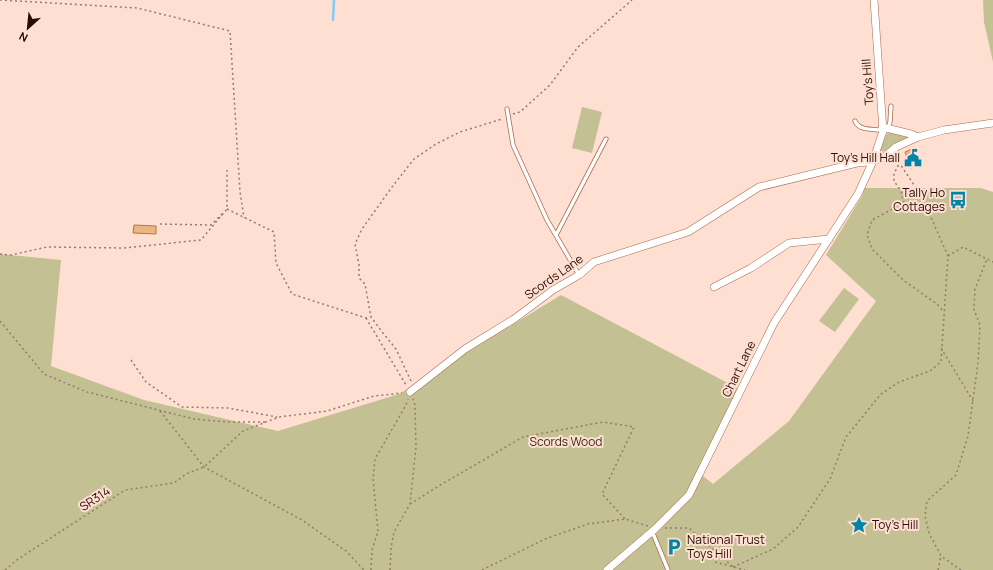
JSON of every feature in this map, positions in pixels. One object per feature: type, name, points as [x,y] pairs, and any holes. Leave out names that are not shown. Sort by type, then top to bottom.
[{"type":"street","name":"Toy's Hill","points":[[873,161],[884,128],[874,0]]},
{"type":"street","points":[[873,161],[882,158],[896,147],[918,137],[944,130],[993,123]]},
{"type":"street","points":[[884,128],[918,137]]},
{"type":"street","name":"Chart Lane","points":[[607,570],[654,530],[689,495],[774,323],[858,194],[873,161]]},
{"type":"street","name":"Scords Lane","points":[[410,392],[465,348],[514,319],[553,290],[578,275],[594,262],[688,232],[759,187],[857,163],[873,161]]},
{"type":"street","points":[[714,287],[751,268],[789,243],[829,239]]},
{"type":"lane","points":[[855,121],[863,128],[884,128],[890,122],[891,106]]},
{"type":"lane","points":[[507,109],[513,145],[547,220],[578,275]]},
{"type":"lane","points":[[556,235],[606,139]]},
{"type":"lane","points":[[654,530],[668,570]]},
{"type":"path","points":[[0,0],[137,8],[230,31],[240,192],[244,218]]},
{"type":"path","points":[[371,570],[372,550],[378,531],[372,479],[375,459],[406,405],[410,392],[411,380],[396,349],[371,317],[365,284],[359,278],[360,265],[355,244],[362,229],[414,159],[436,144],[460,132],[520,112],[550,85],[578,47],[632,0]]},
{"type":"path","points":[[733,566],[773,549],[798,527],[830,479],[846,437],[881,394],[900,382],[930,371],[941,362],[948,256],[922,197],[898,161],[897,169],[894,172],[894,181],[901,191],[904,203],[872,220],[867,235],[872,249],[878,257],[903,280],[937,304],[944,312]]},
{"type":"path","points":[[0,254],[11,255],[47,247],[124,248],[200,240],[227,209],[227,170]]},
{"type":"path","points":[[227,209],[274,232],[276,263],[292,294],[366,318],[371,317]]},
{"type":"path","points":[[160,224],[211,225],[218,216],[227,209]]},
{"type":"path","points":[[948,256],[963,247],[993,262]]},
{"type":"path","points":[[961,570],[941,556],[929,533],[924,516],[927,501],[956,475],[968,436],[973,401],[980,325],[974,310],[975,289],[987,259]]},
{"type":"path","points":[[366,318],[410,392],[415,405],[416,447],[410,504],[394,532],[391,548],[390,570]]},
{"type":"path","points":[[0,321],[44,374],[87,392],[194,419],[229,422],[267,422]]},
{"type":"path","points":[[941,348],[973,401]]},
{"type":"path","points":[[131,360],[146,382],[182,407],[228,408],[279,417]]},
{"type":"path","points":[[204,467],[243,431],[279,417],[326,411],[374,396],[410,392]]},
{"type":"path","points":[[160,411],[204,467],[302,520],[346,551],[364,570]]},
{"type":"path","points":[[410,504],[523,437],[603,422],[634,427],[602,494],[625,518],[654,530],[689,528],[733,566]]},
{"type":"path","name":"SR314","points":[[5,570],[18,559],[125,490],[174,483],[186,474],[204,467]]},
{"type":"path","points":[[482,570],[545,539],[588,524],[625,518]]},
{"type":"path","points":[[938,570],[941,556]]},
{"type":"path","points":[[715,562],[745,570]]},
{"type":"green space","points":[[983,0],[993,0],[993,62],[984,22]]},
{"type":"green space","points":[[582,107],[602,112],[592,153],[572,148]]},
{"type":"green space","points":[[889,132],[909,138],[879,154],[886,135]]},
{"type":"green space","name":"Scords Wood","points":[[865,188],[981,188],[993,192],[993,570],[0,570],[0,254],[61,260],[51,366],[144,400],[278,431],[399,394],[561,295],[739,389],[698,472],[713,484],[789,421],[876,301],[826,255],[862,196]]},
{"type":"green space","points":[[844,288],[859,299],[835,332],[819,321]]},
{"type":"building","name":"Toy's Hill Hall","points":[[914,148],[920,165],[911,168],[905,152]]},
{"type":"building","points":[[134,225],[156,226],[156,234],[133,233]]},
{"type":"waterway","points":[[333,20],[334,0]]},
{"type":"place","name":"Toy's Hill Hall","points":[[913,158]]},
{"type":"place","name":"Tally Ho Cottages","points":[[958,200]]},
{"type":"place","name":"Toy's Hill","points":[[859,525]]},
{"type":"place","name":"National Trust Toys Hill","points":[[674,547]]}]
